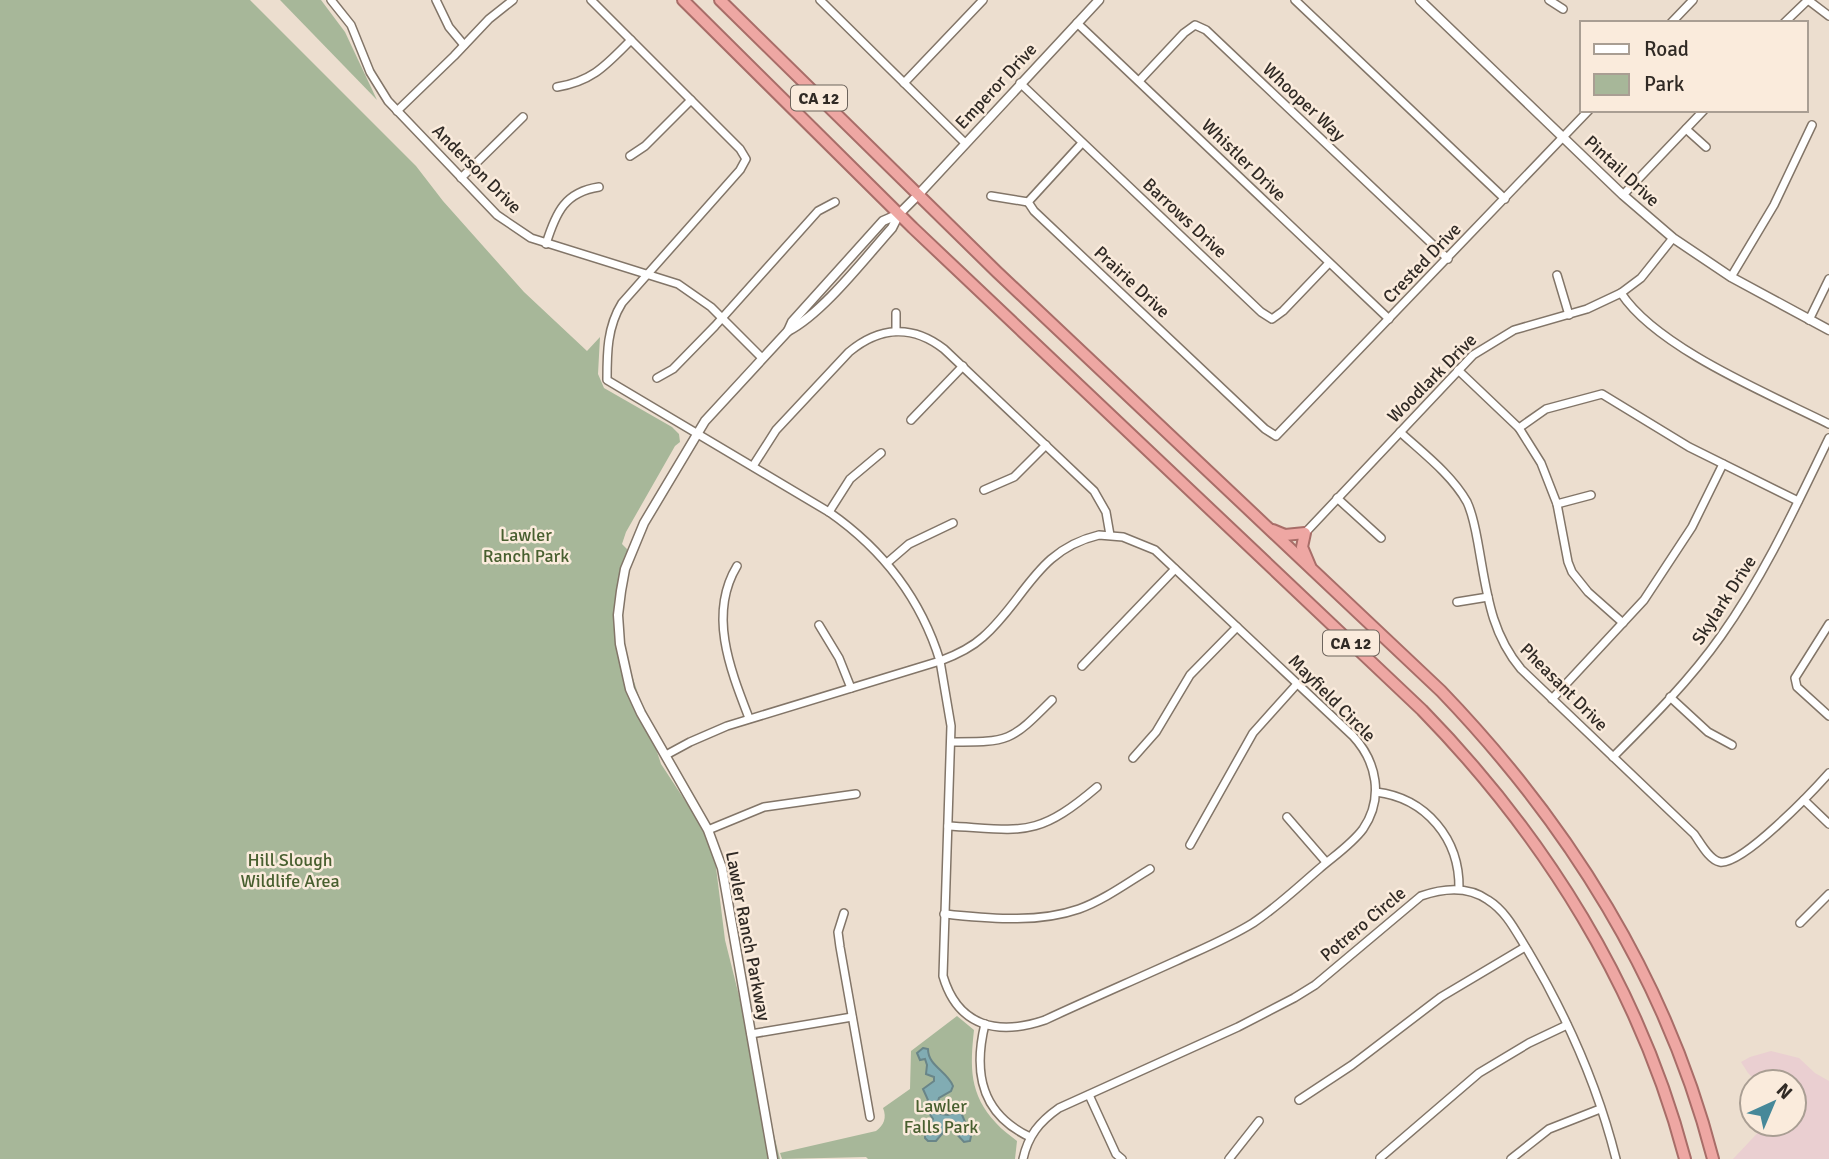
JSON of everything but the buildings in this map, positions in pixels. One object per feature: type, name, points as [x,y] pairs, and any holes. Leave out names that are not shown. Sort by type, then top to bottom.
[{"type":"highway","name":"CA 12","points":[[683,0],[899,214],[1412,701],[1480,772],[1551,866],[1602,950],[1657,1070],[1685,1159]]},
{"type":"highway","name":"CA 12","points":[[720,0],[918,195],[1473,724],[1530,792],[1573,851],[1625,937],[1663,1014],[1692,1091],[1713,1159]]},
{"type":"highway","points":[[1267,527],[1285,535],[1305,533],[1302,547],[1311,568]]},
{"type":"street","name":"Anderson Drive","points":[[331,0],[358,37],[379,89],[497,215],[515,229],[546,244],[647,274],[687,290],[722,318],[762,358]]},
{"type":"street","points":[[436,0],[449,27],[464,45]]},
{"type":"street","points":[[397,111],[489,19],[513,0]]},
{"type":"street","points":[[591,0],[740,149],[746,159],[740,170],[622,303],[614,316],[607,356],[607,380],[829,512],[861,537],[887,563],[918,607],[940,661],[948,702],[951,742],[942,962],[946,989],[962,1010],[985,1024],[1011,1029],[1045,1020],[1213,944],[1266,914],[1362,830],[1370,817],[1376,792],[1409,802],[1429,815],[1438,824],[1453,849],[1458,865],[1459,889],[1486,898],[1507,917],[1567,1025],[1600,1109],[1616,1159]]},
{"type":"street","points":[[820,0],[965,144]]},
{"type":"street","points":[[904,83],[983,0]]},
{"type":"street","name":"Emperor Drive","points":[[918,195],[1099,0]]},
{"type":"street","points":[[1295,0],[1505,199]]},
{"type":"street","name":"Pintail Drive","points":[[1420,0],[1623,195],[1673,238],[1731,278],[1829,330]]},
{"type":"street","points":[[1549,0],[1563,9]]},
{"type":"street","points":[[1786,21],[1808,0],[1829,16]]},
{"type":"street","points":[[1673,21],[1688,2]]},
{"type":"street","name":"Whistler Drive","points":[[1077,23],[1389,319]]},
{"type":"street","name":"Whooper Way","points":[[1139,81],[1184,33],[1195,26],[1206,30],[1448,259]]},
{"type":"street","points":[[556,87],[588,79],[600,71],[631,40]]},
{"type":"street","name":"Barrows Drive","points":[[1020,83],[1261,312],[1272,319],[1329,263]]},
{"type":"street","points":[[630,156],[645,146],[691,100]]},
{"type":"street","name":"Crested Drive","points":[[1276,436],[1587,112]]},
{"type":"street","points":[[1623,195],[1702,112]]},
{"type":"street","points":[[461,178],[523,117]]},
{"type":"street","points":[[1731,278],[1774,205],[1812,125]]},
{"type":"street","points":[[1686,129],[1706,147]]},
{"type":"street","points":[[991,196],[1028,202],[1082,143]]},
{"type":"street","points":[[546,244],[556,219],[573,195],[582,190],[599,187]]},
{"type":"street","name":"Lawler Ranch Parkway","points":[[773,1159],[722,868],[708,830],[641,713],[624,666],[618,615],[621,591],[625,569],[638,534],[698,434],[720,404],[788,331],[826,301],[918,195]]},
{"type":"street","points":[[657,378],[673,369],[818,211],[835,202]]},
{"type":"street","name":"Prairie Drive","points":[[1028,202],[1034,211],[1265,429],[1276,436]]},
{"type":"street","name":"Woodlark Drive","points":[[1305,533],[1458,370],[1494,340],[1514,331],[1587,309],[1621,293],[1641,278],[1673,238]]},
{"type":"street","points":[[1557,275],[1569,315]]},
{"type":"street","points":[[1809,320],[1829,279]]},
{"type":"street","points":[[1621,293],[1631,309],[1672,341],[1706,362],[1829,424]]},
{"type":"street","points":[[896,331],[897,313]]},
{"type":"street","points":[[753,466],[776,430],[849,352],[870,337],[896,331],[909,332],[933,340],[1094,491],[1102,502],[1110,535]]},
{"type":"street","points":[[911,420],[962,366]]},
{"type":"street","points":[[1458,370],[1519,428],[1541,463],[1557,504],[1572,572],[1588,592],[1623,623]]},
{"type":"street","points":[[1519,428],[1546,409],[1602,394],[1653,426],[1798,501]]},
{"type":"street","name":"Pheasant Drive","points":[[1400,432],[1452,482],[1467,503],[1474,520],[1488,597],[1500,639],[1508,654],[1694,834],[1713,859],[1720,862],[1735,858],[1768,834],[1804,800]]},
{"type":"street","name":"Skylark Drive","points":[[1614,757],[1707,656],[1752,590],[1829,438]]},
{"type":"street","points":[[984,490],[1014,477],[1046,445]]},
{"type":"street","points":[[829,512],[850,479],[881,453]]},
{"type":"street","points":[[1552,699],[1644,600],[1681,546],[1723,464]]},
{"type":"street","points":[[1557,504],[1591,495]]},
{"type":"street","points":[[1337,498],[1381,538]]},
{"type":"street","points":[[887,563],[909,544],[953,523]]},
{"type":"street","name":"Mayfield Circle","points":[[666,755],[707,734],[749,718],[940,661],[969,647],[982,638],[1042,568],[1061,550],[1083,539],[1110,535],[1145,544],[1155,550],[1353,736],[1366,752],[1372,765],[1376,792]]},
{"type":"street","points":[[737,566],[724,591],[722,624],[749,718]]},
{"type":"street","points":[[1082,666],[1175,569]]},
{"type":"street","points":[[1457,602],[1488,597]]},
{"type":"street","points":[[1829,624],[1795,678],[1797,687],[1829,716]]},
{"type":"street","points":[[818,625],[839,658],[851,688]]},
{"type":"street","points":[[1133,758],[1156,732],[1190,675],[1237,627]]},
{"type":"street","points":[[1190,845],[1254,733],[1297,684]]},
{"type":"street","points":[[1670,697],[1708,732],[1732,745]]},
{"type":"street","points":[[951,742],[1002,741],[1028,724],[1052,700]]},
{"type":"street","points":[[1829,773],[1804,800],[1829,824]]},
{"type":"street","points":[[948,827],[1001,830],[1038,827],[1063,815],[1097,787]]},
{"type":"street","points":[[708,830],[764,807],[856,794]]},
{"type":"street","points":[[1287,817],[1326,862]]},
{"type":"street","points":[[944,914],[1023,918],[1060,914],[1094,902],[1150,869]]},
{"type":"street","name":"Potrero Circle","points":[[1023,1159],[1030,1137],[1048,1116],[1284,1004],[1315,985],[1421,896],[1435,891],[1459,889]]},
{"type":"street","points":[[1800,923],[1829,894]]},
{"type":"street","points":[[844,913],[838,932],[870,1117]]},
{"type":"street","points":[[1298,1100],[1352,1065],[1441,997],[1525,947]]},
{"type":"street","points":[[751,1034],[852,1017]]},
{"type":"street","points":[[985,1024],[978,1055],[983,1087],[998,1113],[1010,1125],[1030,1137]]},
{"type":"street","points":[[1380,1158],[1479,1073],[1529,1043],[1567,1025]]},
{"type":"street","points":[[1089,1095],[1116,1154],[1122,1159]]},
{"type":"street","points":[[1511,1159],[1549,1129],[1600,1109]]},
{"type":"street","points":[[1229,1159],[1259,1121]]},
{"type":"shaded area","points":[[1771,1051],[1799,1058],[1815,1073],[1829,1081],[1829,1159],[1733,1159],[1753,1138],[1808,1138],[1808,1068],[1745,1068],[1741,1062]]},
{"type":"green space","name":"Hill Slough Wildlife Area","points":[[0,0],[250,0],[416,166],[443,201],[524,292],[587,351],[600,337],[598,374],[604,388],[672,427],[679,434],[680,442],[675,446],[626,532],[622,544],[633,555],[617,590],[628,663],[661,764],[713,843],[725,940],[780,1159],[0,1159]]},
{"type":"green space","points":[[280,0],[321,0],[345,32],[377,100]]},
{"type":"green space","name":"Lawler Falls Park","points":[[957,1016],[974,1030],[972,1068],[976,1091],[998,1126],[1017,1141],[1015,1159],[782,1159],[780,1153],[876,1131],[884,1121],[883,1108],[910,1089],[911,1051]]},
{"type":"water","points":[[923,1048],[928,1049],[931,1060],[953,1086],[951,1091],[939,1098],[936,1108],[941,1114],[948,1115],[960,1110],[971,1136],[970,1141],[964,1142],[952,1129],[946,1129],[936,1141],[928,1141],[925,1138],[925,1132],[933,1119],[926,1108],[928,1100],[923,1089],[934,1081],[934,1077],[926,1074],[925,1059],[920,1060],[917,1053]]},
{"type":"park label","name":"Lawler Ranch Park","points":[[526,545]]}]
